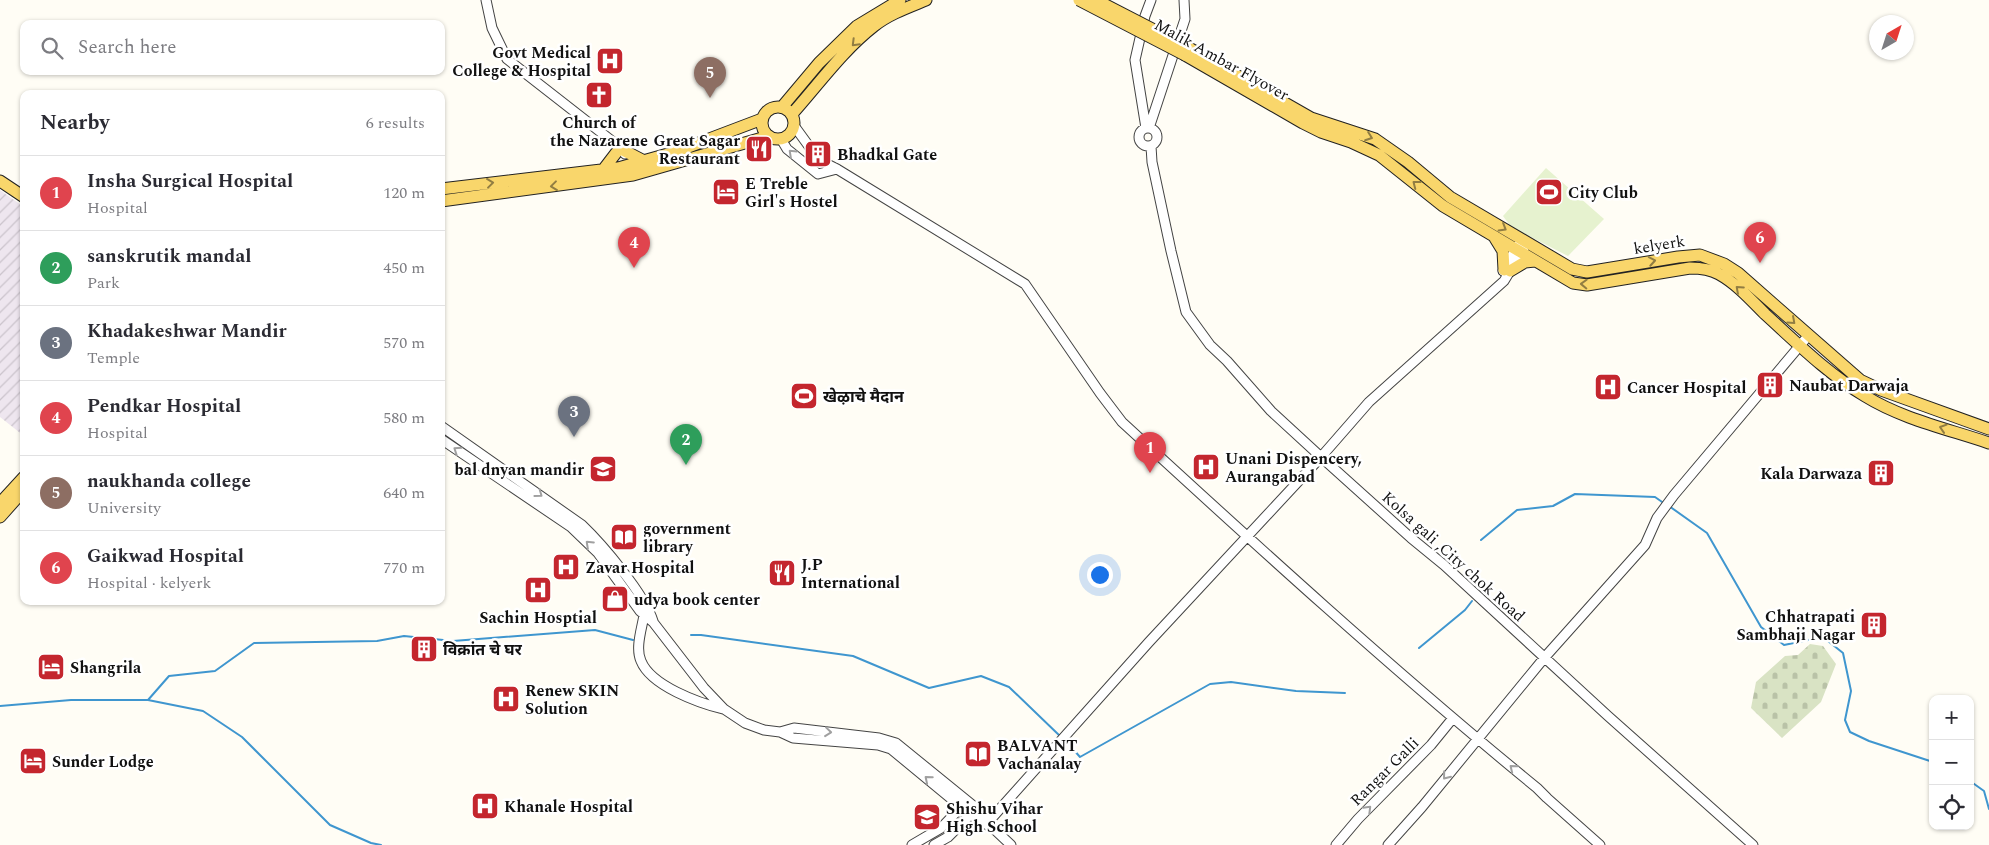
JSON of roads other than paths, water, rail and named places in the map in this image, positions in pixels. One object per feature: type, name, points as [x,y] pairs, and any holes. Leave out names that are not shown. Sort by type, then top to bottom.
[{"type":"main road","points":[[632,170],[644,161],[675,152],[762,119],[770,109],[782,107],[819,63],[857,26],[900,0]]},
{"type":"main road","points":[[792,114],[854,44],[875,25],[895,13],[926,0]]},
{"type":"main road","name":"Malik Ambar Flyover","points":[[1078,0],[1185,55],[1303,123],[1379,155],[1437,194]]},
{"type":"main road","name":"Malik Ambar Flyover","points":[[1096,0],[1197,52],[1311,118],[1322,122]]},
{"type":"main road","points":[[762,119],[763,129],[769,136],[781,140],[790,135],[795,127],[792,114],[782,107]]},
{"type":"main road","name":"kelyerk","points":[[1322,122],[1375,139],[1408,162],[1437,194],[1450,197],[1521,246],[1572,269],[1587,272],[1700,255],[1724,264],[1738,273],[1860,380],[1881,390],[1989,429]]},
{"type":"main road","points":[[445,200],[618,173],[769,136]]},
{"type":"main road","points":[[603,170],[619,151],[644,161]]},
{"type":"main road","points":[[445,189],[603,170],[618,173]]},
{"type":"main road","points":[[0,181],[20,194]]},
{"type":"main road","points":[[1437,194],[1494,236],[1521,246],[1535,260],[1573,283],[1587,285],[1690,268],[1706,269],[1719,274],[1734,285],[1800,346],[1844,383],[1867,398],[1915,419],[1989,443]]},
{"type":"main road","points":[[1494,236],[1503,252],[1507,270],[1535,260]]},
{"type":"main road","points":[[0,503],[20,481]]},
{"type":"main road","points":[[0,517],[20,494]]},
{"type":"street","points":[[486,0],[492,28],[507,59],[612,141],[632,170]]},
{"type":"street","points":[[1151,0],[1145,16],[1135,60],[1147,128],[1157,135],[1156,142],[1151,146],[1142,145],[1140,132],[1147,128],[1185,19],[1184,0]]},
{"type":"street","points":[[795,127],[811,149],[825,160],[825,163],[1025,284],[1122,422],[1246,536],[1453,718],[1538,788],[1600,845]]},
{"type":"street","points":[[781,140],[787,149],[818,174],[837,169]]},
{"type":"street","name":"Kolsa gali ,City chok Road","points":[[1151,146],[1152,162],[1165,224],[1186,312],[1210,345],[1227,361],[1271,411],[1753,845]]},
{"type":"street","points":[[618,173],[619,151]]},
{"type":"street","points":[[990,820],[1369,402],[1498,288],[1504,281],[1507,270],[1521,246]]},
{"type":"street","points":[[1388,845],[1422,807],[1544,657],[1645,545],[1656,518],[1808,336]]},
{"type":"street","points":[[445,429],[582,526],[607,551],[646,606],[653,622],[704,688],[724,709],[745,723],[764,730],[780,732],[792,738],[887,747],[974,811],[1011,845]]},
{"type":"street","points":[[445,442],[571,527],[598,553],[644,615],[653,622]]},
{"type":"street","points":[[644,615],[638,649],[640,661],[680,695],[724,709]]},
{"type":"street","name":"Rangar Galli","points":[[1336,845],[1358,819],[1432,745],[1453,718]]},
{"type":"street","points":[[912,845],[941,828],[965,804]]},
{"type":"street","points":[[974,811],[990,820],[994,829]]},
{"type":"street","points":[[934,845],[948,837],[974,811]]},
{"type":"waterway","points":[[1481,540],[1517,510],[1553,506],[1575,494],[1655,497],[1665,504]]},
{"type":"waterway","points":[[1669,506],[1707,533],[1761,627],[1784,645],[1823,637],[1843,653],[1851,691],[1845,720],[1850,732],[1869,741],[1929,761]]},
{"type":"waterway","points":[[1419,648],[1465,610],[1472,601]]},
{"type":"waterway","points":[[0,706],[71,700],[148,700],[169,676],[215,671],[254,643],[377,641],[404,636],[453,641],[595,630],[633,640]]},
{"type":"waterway","points":[[691,635],[853,656],[929,688],[981,676],[1009,687],[1061,737]]},
{"type":"waterway","points":[[1065,740],[1080,757],[1210,684],[1231,682],[1296,691],[1345,693]]},
{"type":"waterway","points":[[148,700],[203,711],[242,737],[330,825],[371,843],[381,845]]},
{"type":"waterway","points":[[1974,784],[1984,791],[1989,809]]},
{"type":"place","name":"Govt Medical College & Hospital","points":[[610,61]]},
{"type":"place","name":"Church of the Nazarene","points":[[599,95]]},
{"type":"place","name":"naukhanda college","points":[[710,98]]},
{"type":"place","name":"Great Sagar Restaurant","points":[[759,149]]},
{"type":"place","name":"Bhadkal Gate","points":[[818,154]]},
{"type":"place","name":"E Treble Girl's Hostel","points":[[726,192]]},
{"type":"place","name":"City Club","points":[[1549,192]]},
{"type":"place","name":"Gaikwad Hospital","points":[[1760,263]]},
{"type":"place","name":"Pendkar Hospital","points":[[634,268]]},
{"type":"place","name":"Naubat Darwaja","points":[[1770,385]]},
{"type":"place","name":"Cancer Hospital","points":[[1608,387]]},
{"type":"place","name":"खेऴाचे मैदान","points":[[804,396]]},
{"type":"place","name":"Khadakeshwar Mandir","points":[[574,437]]},
{"type":"place","name":"sanskrutik mandal","points":[[686,465]]},
{"type":"place","name":"Unani Dispencery, Aurangabad","points":[[1206,467]]},
{"type":"place","name":"bal dnyan mandir","points":[[603,469]]},
{"type":"place","name":"Insha Surgical Hospital","points":[[1150,473]]},
{"type":"place","name":"Kala Darwaza","points":[[1881,473]]},
{"type":"place","name":"government library","points":[[624,537]]},
{"type":"place","name":"Zavar Hospital","points":[[566,567]]},
{"type":"place","name":"J.P International","points":[[782,573]]},
{"type":"place","name":"Sachin Hosptial","points":[[538,590]]},
{"type":"place","name":"udya book center","points":[[615,599]]},
{"type":"place","name":"Chhatrapati Sambhaji Nagar","points":[[1874,625]]},
{"type":"place","name":"विक्रांत चे घर","points":[[424,649]]},
{"type":"place","name":"Shangrila","points":[[51,667]]},
{"type":"place","name":"Renew SKIN Solution","points":[[506,699]]},
{"type":"place","name":"BALVANT Vachanalay","points":[[978,754]]},
{"type":"place","name":"Sunder Lodge","points":[[33,761]]},
{"type":"place","name":"Khanale Hospital","points":[[485,806]]},
{"type":"place","name":"Shishu Vihar High School","points":[[927,817]]}]
